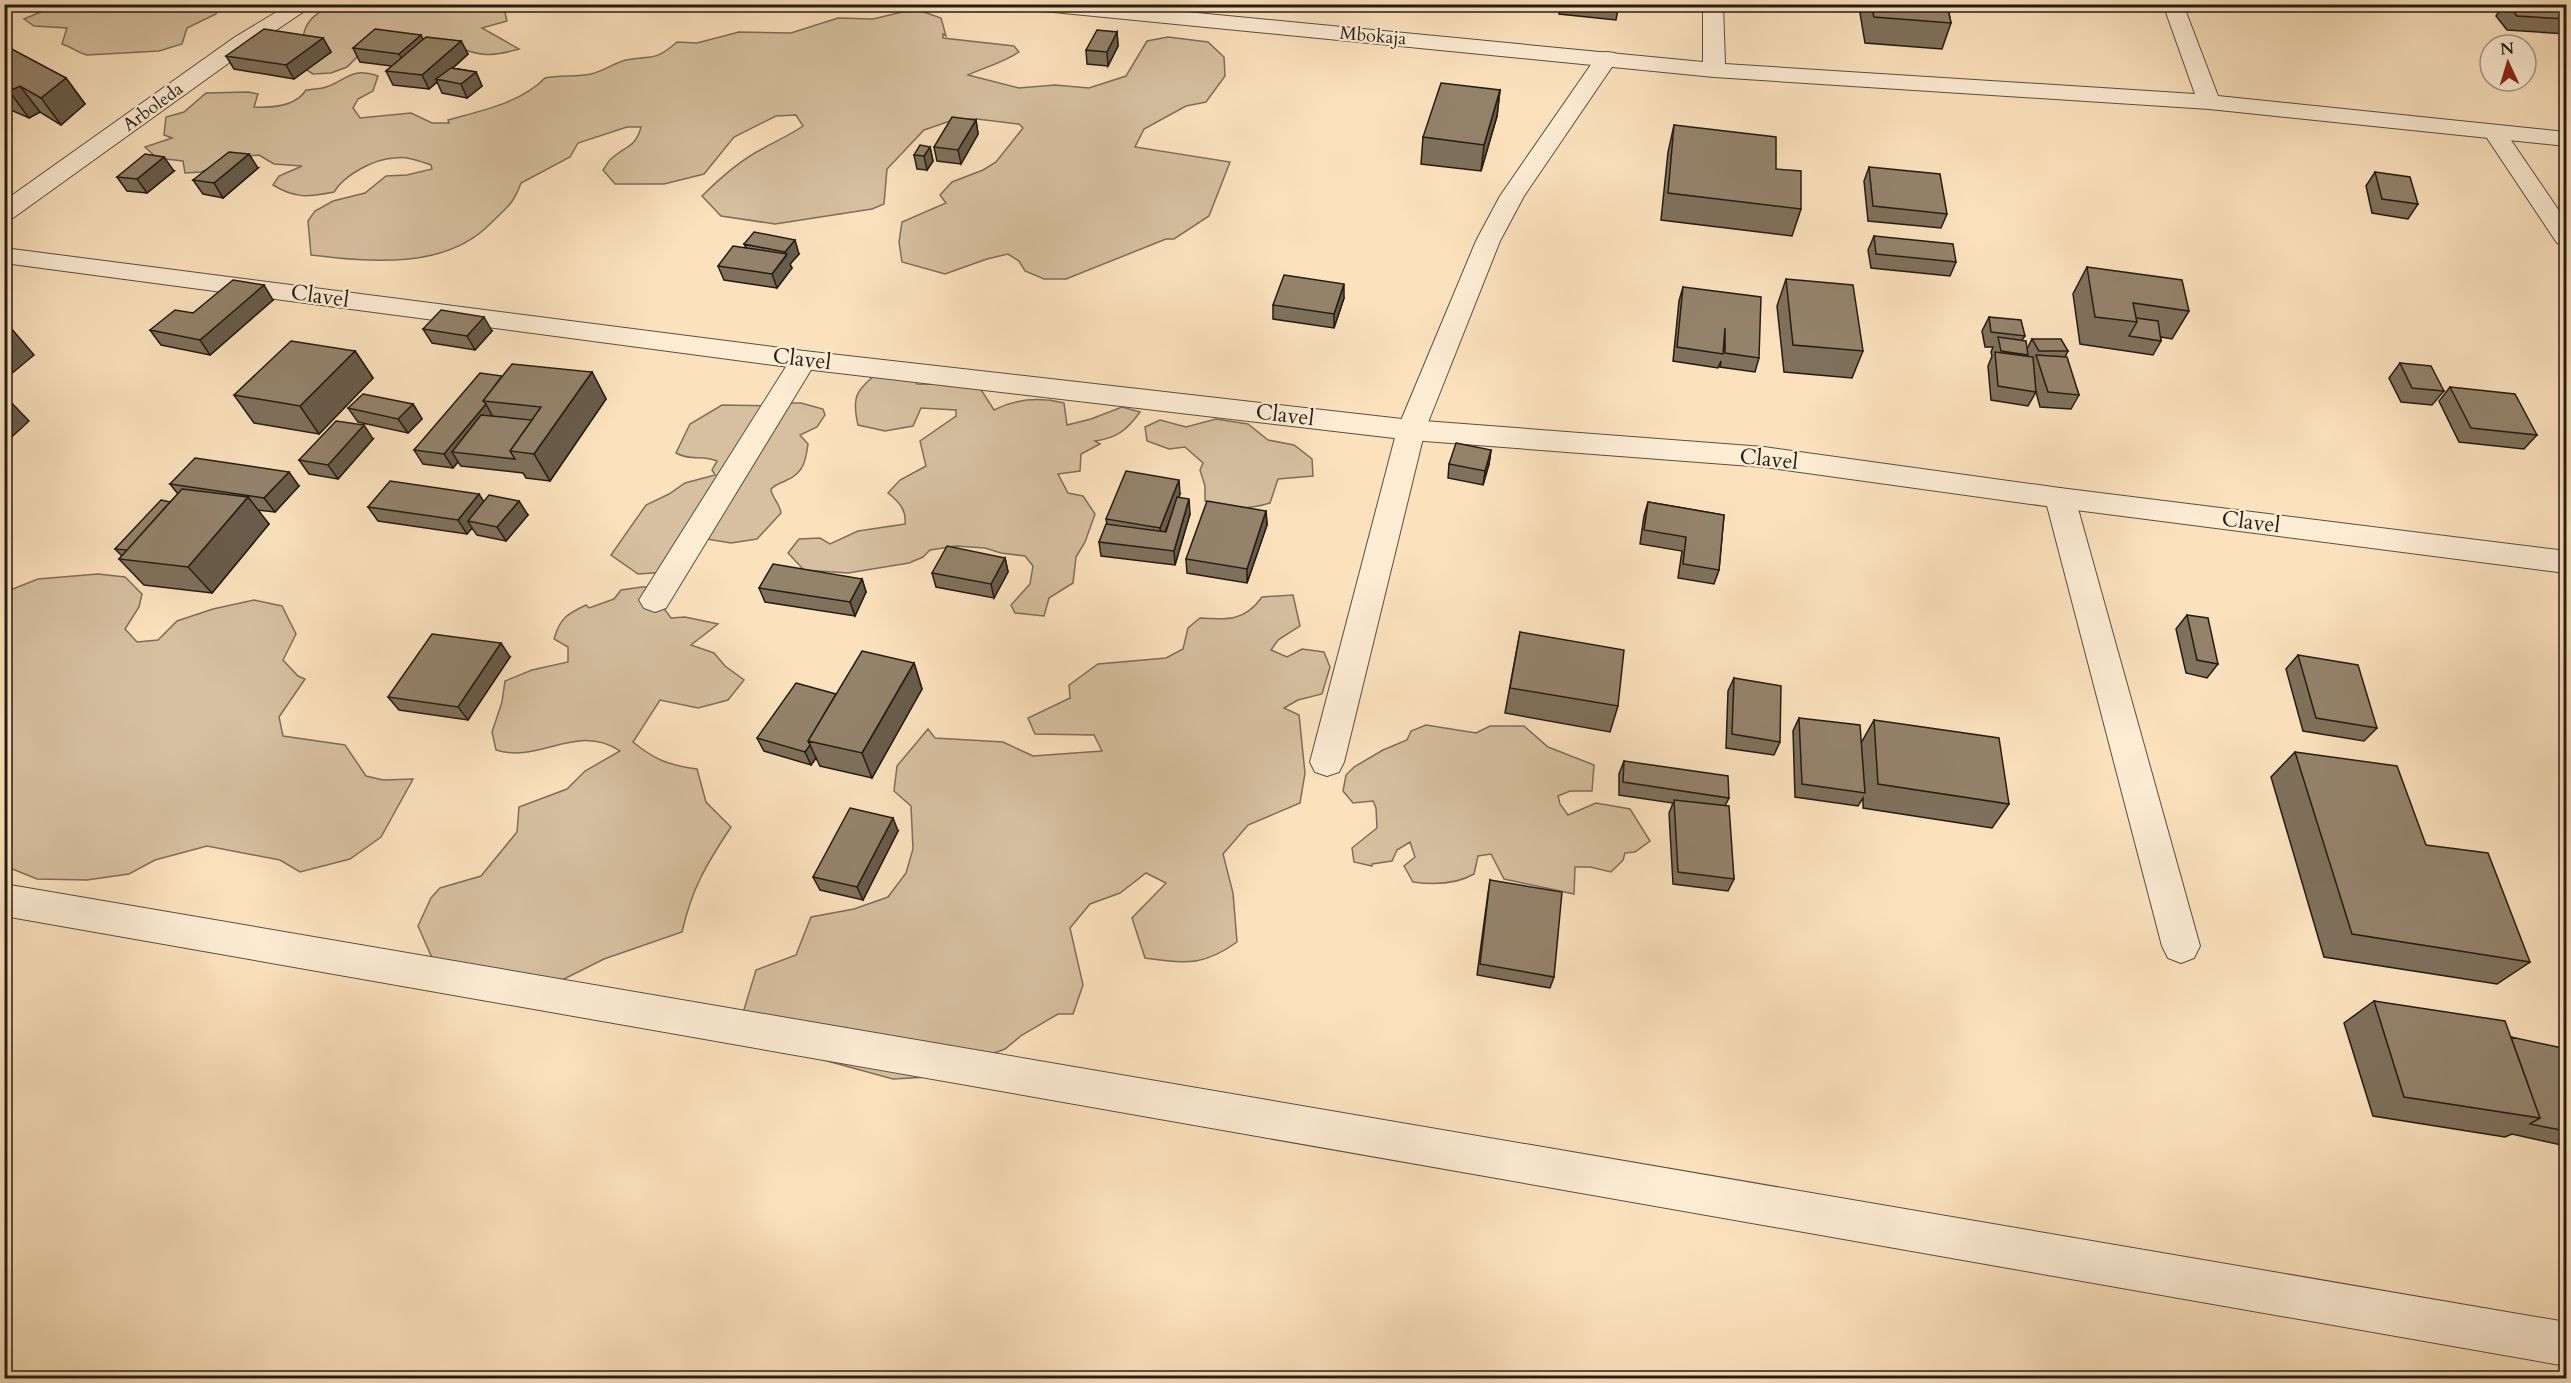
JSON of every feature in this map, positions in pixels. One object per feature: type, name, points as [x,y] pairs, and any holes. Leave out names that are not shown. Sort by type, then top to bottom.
[{"type":"street","name":"Arboleda","points":[[7,208],[243,42],[305,4]]},
{"type":"street","name":"Mbokaja","points":[[1033,4],[1232,13],[1713,70],[2209,102],[2566,139]]},
{"type":"street","points":[[1713,4],[1713,70]]},
{"type":"street","points":[[2174,4],[2209,102]]},
{"type":"street","points":[[1327,762],[1411,430],[1493,232],[1512,196],[1607,58]]},
{"type":"street","points":[[2494,132],[2566,238]]},
{"type":"street","name":"Clavel","points":[[4,255],[804,360],[1411,430],[1764,457],[2060,498],[2566,562]]},
{"type":"street","points":[[655,600],[804,360]]},
{"type":"street","points":[[2060,498],[2181,946]]},
{"type":"street","points":[[4,900],[2566,1344]]},
{"type":"shaded area","points":[[354,4],[534,5],[510,6],[505,13],[507,21],[482,28],[519,49],[509,52],[478,54],[453,45],[360,54],[347,67],[331,73],[313,74],[302,67],[303,37],[309,22],[322,10],[333,5],[342,9]]},
{"type":"shaded area","points":[[45,5],[219,5],[216,14],[187,28],[182,44],[159,51],[87,55],[62,44],[67,28],[34,26],[24,19],[48,9]]},
{"type":"shaded area","points":[[921,11],[941,18],[946,36],[943,34],[943,38],[1014,46],[1019,52],[1013,56],[968,75],[1019,88],[1055,85],[1089,88],[1126,76],[1147,41],[1168,37],[1208,42],[1224,57],[1225,76],[1206,102],[1186,106],[1144,129],[1135,147],[1230,162],[1209,216],[1174,239],[1166,239],[1066,279],[1044,279],[1025,271],[1019,261],[1008,254],[945,274],[902,262],[899,242],[902,222],[946,203],[940,195],[952,182],[983,170],[996,162],[1023,128],[1019,124],[956,119],[924,130],[887,169],[884,204],[872,209],[775,224],[721,216],[702,196],[745,159],[803,126],[796,115],[776,116],[734,137],[704,174],[664,184],[615,184],[603,170],[611,159],[636,139],[641,127],[627,127],[578,143],[570,157],[521,183],[509,206],[473,238],[452,249],[430,256],[358,260],[311,255],[308,221],[315,211],[333,201],[365,193],[386,176],[407,175],[432,169],[431,165],[408,158],[386,159],[352,174],[334,192],[303,196],[289,193],[273,185],[279,176],[302,166],[274,164],[259,155],[238,157],[201,172],[185,173],[183,161],[157,158],[145,147],[172,138],[164,135],[166,117],[184,112],[206,93],[248,92],[258,94],[254,107],[276,106],[296,100],[306,90],[326,87],[355,73],[361,73],[378,76],[373,91],[358,99],[353,108],[360,118],[411,113],[432,123],[449,123],[448,120],[512,100],[535,87],[545,78],[591,74],[626,60],[653,57],[663,53],[677,42],[697,43],[739,32],[791,33],[838,18],[873,19],[902,12]]},
{"type":"shaded area","points":[[880,371],[910,374],[917,384],[978,385],[994,410],[1011,403],[1028,400],[1064,403],[1067,425],[1122,407],[1140,412],[1121,432],[1095,441],[1100,444],[1081,454],[1080,471],[1058,474],[1068,493],[1083,496],[1095,514],[1085,542],[1076,557],[1073,583],[1049,598],[1044,616],[1015,613],[1011,605],[1030,584],[1033,566],[1025,556],[985,548],[956,546],[930,550],[923,557],[909,563],[848,573],[804,570],[788,553],[799,539],[820,538],[830,544],[858,531],[905,524],[905,514],[901,506],[888,493],[900,480],[926,466],[920,441],[956,416],[956,410],[921,408],[913,426],[885,431],[858,425],[855,407],[858,394],[866,383]]},
{"type":"shaded area","points":[[801,403],[823,409],[825,415],[817,427],[800,435],[808,444],[803,465],[793,477],[771,489],[781,513],[757,539],[731,543],[707,539],[667,572],[638,574],[611,555],[646,505],[685,483],[715,475],[712,470],[717,461],[686,457],[676,453],[690,424],[722,405],[772,406]]},
{"type":"shaded area","points":[[1216,419],[1248,424],[1268,440],[1294,445],[1312,459],[1313,476],[1278,479],[1270,503],[1254,507],[1237,508],[1205,501],[1205,486],[1200,470],[1203,463],[1185,447],[1169,449],[1147,441],[1145,427],[1160,420],[1186,427]]},
{"type":"shaded area","points":[[98,574],[125,577],[142,594],[139,607],[125,629],[137,642],[158,640],[177,621],[213,609],[254,600],[282,606],[296,634],[283,660],[298,676],[305,679],[279,717],[283,736],[345,745],[366,776],[383,780],[413,779],[381,837],[350,859],[300,872],[280,860],[207,846],[155,860],[129,874],[87,880],[37,879],[5,866],[5,592],[38,579]]},
{"type":"shaded area","points":[[660,587],[665,610],[671,618],[685,617],[718,624],[691,645],[714,653],[725,666],[744,680],[728,700],[698,708],[660,700],[633,742],[662,761],[697,769],[706,802],[731,827],[701,877],[690,902],[682,932],[604,959],[544,989],[433,960],[418,926],[431,898],[440,888],[481,876],[517,832],[519,807],[567,789],[585,771],[620,751],[604,743],[589,741],[573,742],[527,752],[512,753],[496,750],[492,732],[502,702],[505,681],[532,670],[568,662],[568,647],[554,639],[565,618],[586,605],[589,608],[614,599],[621,590]]},
{"type":"shaded area","points":[[1293,595],[1300,626],[1278,640],[1271,650],[1287,657],[1302,649],[1324,652],[1330,667],[1322,694],[1298,700],[1284,708],[1299,715],[1305,773],[1300,803],[1248,825],[1223,854],[1233,893],[1237,942],[1214,956],[1193,961],[1145,958],[1132,918],[1166,883],[1146,873],[1120,893],[1090,904],[1070,928],[1083,985],[1073,1014],[1058,1014],[1022,1035],[1005,1049],[929,1077],[893,1079],[736,1036],[756,970],[796,955],[811,917],[854,909],[888,897],[906,873],[913,849],[911,806],[894,791],[897,766],[928,729],[935,738],[1003,742],[1033,756],[1102,751],[1094,735],[1035,734],[1028,718],[1070,698],[1069,685],[1098,664],[1166,658],[1183,649],[1188,628],[1200,618],[1227,619],[1249,611],[1262,597]]},
{"type":"shaded area","points":[[1426,725],[1476,733],[1490,726],[1524,726],[1548,747],[1594,765],[1592,791],[1570,791],[1558,796],[1560,804],[1568,815],[1596,803],[1630,809],[1650,841],[1635,852],[1625,853],[1623,860],[1611,872],[1590,867],[1575,867],[1574,894],[1504,879],[1491,854],[1478,856],[1474,874],[1467,878],[1437,884],[1413,882],[1404,866],[1415,857],[1410,842],[1397,850],[1392,861],[1372,864],[1372,866],[1354,862],[1352,848],[1377,828],[1376,808],[1373,801],[1353,803],[1343,791],[1346,775],[1354,767],[1383,750],[1407,740],[1411,731]]},
{"type":"building","points":[[1871,4],[1947,4],[1951,23],[1874,17]]},
{"type":"building","points":[[2507,4],[2566,4],[2566,19],[2517,16]]},
{"type":"building","points":[[264,29],[323,38],[286,65],[226,56]]},
{"type":"building","points":[[375,29],[421,35],[399,54],[353,48]]},
{"type":"building","points":[[1097,30],[1117,32],[1107,52],[1086,50]]},
{"type":"building","points":[[426,37],[461,41],[422,75],[386,71]]},
{"type":"building","points":[[4,47],[66,78],[41,98],[20,86],[9,91],[4,89]]},
{"type":"building","points":[[451,68],[476,72],[461,84],[436,79]]},
{"type":"building","points":[[1441,83],[1500,90],[1484,145],[1423,137]]},
{"type":"building","points":[[952,117],[976,120],[958,150],[934,147]]},
{"type":"building","points":[[1674,125],[1776,137],[1776,169],[1801,171],[1801,209],[1668,193]]},
{"type":"building","points":[[920,145],[930,147],[924,156],[914,155]]},
{"type":"building","points":[[229,152],[249,154],[214,183],[193,180]]},
{"type":"building","points":[[145,154],[164,157],[137,179],[117,177]]},
{"type":"building","points":[[1869,167],[1940,174],[1947,214],[1873,206]]},
{"type":"building","points":[[2375,172],[2410,177],[2418,204],[2382,199]]},
{"type":"building","points":[[754,232],[795,240],[785,252],[744,244]]},
{"type":"building","points":[[1874,236],[1953,244],[1956,262],[1876,254]]},
{"type":"building","points":[[733,246],[787,254],[772,274],[718,266]]},
{"type":"building","points":[[2087,267],[2182,280],[2189,311],[2133,303],[2137,322],[2095,317]]},
{"type":"building","points":[[1284,275],[1344,284],[1334,314],[1273,305]]},
{"type":"building","points":[[1786,279],[1853,285],[1863,351],[1793,345]]},
{"type":"building","points":[[233,280],[264,285],[200,340],[150,330],[175,310],[193,313]]},
{"type":"building","points":[[1683,287],[1761,297],[1759,358],[1725,353],[1725,328],[1723,354],[1677,347]]},
{"type":"building","points":[[441,310],[484,317],[467,336],[423,329]]},
{"type":"building","points":[[1989,317],[2021,320],[2025,336],[1991,332]]},
{"type":"building","points":[[2136,318],[2158,321],[2161,341],[2129,336],[2137,322]]},
{"type":"building","points":[[1998,337],[2026,341],[2028,355],[2001,351]]},
{"type":"building","points":[[2032,339],[2061,339],[2068,351],[2039,351]]},
{"type":"building","points":[[291,341],[355,351],[300,406],[234,395]]},
{"type":"building","points":[[1995,352],[2033,357],[2036,392],[1998,386]]},
{"type":"building","points":[[2036,355],[2067,357],[2079,395],[2048,392]]},
{"type":"building","points":[[2400,363],[2431,366],[2444,391],[2412,388]]},
{"type":"building","points":[[512,364],[592,372],[534,454],[510,451],[541,407],[483,401]]},
{"type":"building","points":[[480,373],[502,376],[483,401],[486,404],[444,454],[414,450]]},
{"type":"building","points":[[2450,387],[2515,394],[2537,435],[2471,428]]},
{"type":"building","points":[[363,394],[413,404],[398,419],[348,408]]},
{"type":"building","points":[[481,415],[532,420],[510,451],[515,459],[452,452]]},
{"type":"building","points":[[336,421],[364,425],[328,465],[299,460]]},
{"type":"building","points":[[1456,443],[1491,450],[1485,471],[1449,464]]},
{"type":"building","points":[[195,458],[289,472],[264,498],[170,484]]},
{"type":"building","points":[[1126,471],[1179,480],[1160,528],[1106,519]]},
{"type":"building","points":[[390,481],[479,494],[458,520],[368,507]]},
{"type":"building","points":[[182,489],[248,497],[188,567],[119,559]]},
{"type":"building","points":[[489,495],[519,501],[497,527],[468,521]]},
{"type":"building","points":[[1177,497],[1189,499],[1174,551],[1099,542],[1106,524],[1166,532]]},
{"type":"building","points":[[161,500],[170,502],[127,550],[115,549]]},
{"type":"building","points":[[1207,501],[1266,511],[1247,569],[1186,559]]},
{"type":"building","points":[[1648,502],[1724,515],[1719,570],[1683,564],[1686,537],[1644,530]]},
{"type":"building","points":[[947,546],[1005,558],[991,584],[932,573]]},
{"type":"building","points":[[773,564],[862,579],[850,602],[759,588]]},
{"type":"building","points":[[2187,615],[2208,618],[2218,664],[2197,660]]},
{"type":"building","points":[[1520,632],[1624,650],[1618,706],[1510,688]]},
{"type":"building","points":[[432,634],[501,643],[458,707],[388,697]]},
{"type":"building","points":[[862,651],[914,663],[862,753],[808,741]]},
{"type":"building","points":[[2298,655],[2358,665],[2377,728],[2316,718]]},
{"type":"building","points":[[1734,678],[1781,686],[1780,742],[1732,734]]},
{"type":"building","points":[[796,683],[836,694],[808,741],[810,745],[805,752],[757,738]]},
{"type":"building","points":[[1799,718],[1860,725],[1865,793],[1802,784]]},
{"type":"building","points":[[1874,720],[1999,738],[2009,804],[1878,784]]},
{"type":"building","points":[[2295,752],[2397,766],[2426,845],[2488,853],[2530,962],[2352,934]]},
{"type":"building","points":[[1624,761],[1728,776],[1729,798],[1623,782]]},
{"type":"building","points":[[1674,800],[1729,806],[1734,879],[1678,872]]},
{"type":"building","points":[[850,808],[893,818],[857,887],[813,877]]},
{"type":"building","points":[[1490,880],[1562,892],[1554,977],[1480,964]]},
{"type":"building","points":[[2374,1001],[2505,1021],[2540,1118],[2404,1097]]},
{"type":"building","points":[[2511,1037],[2562,1048],[2566,1062],[2566,1131],[2530,1124],[2540,1118]]}]
